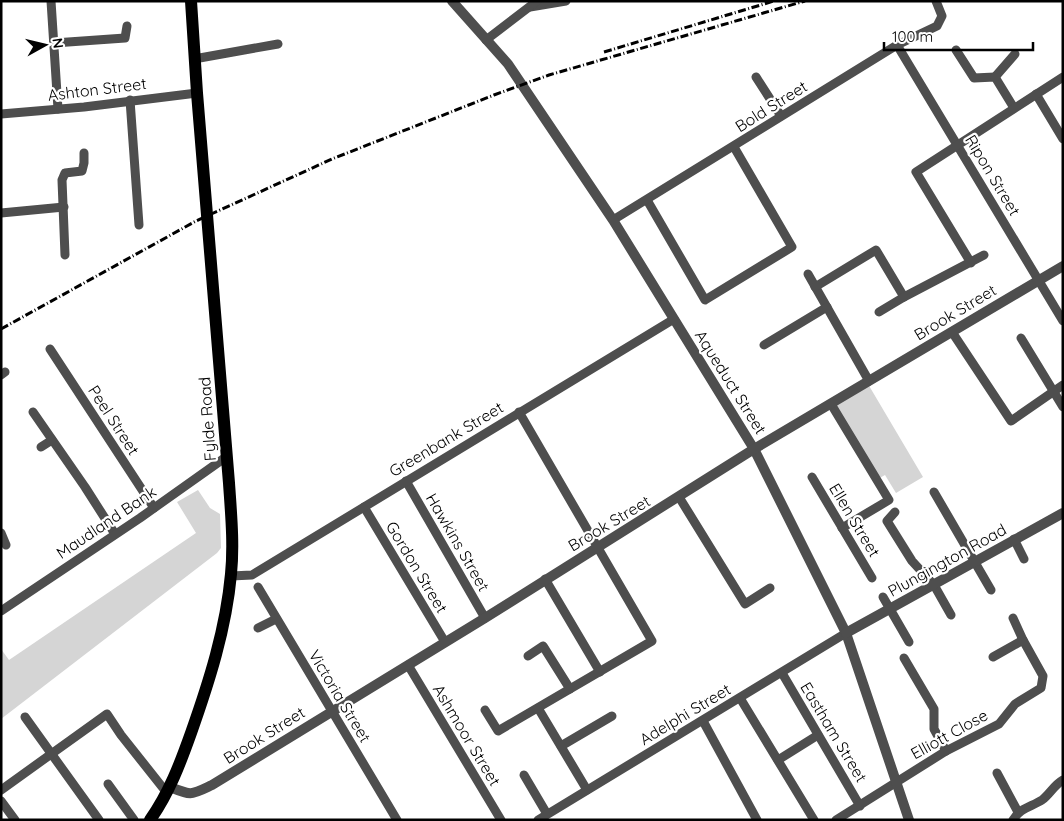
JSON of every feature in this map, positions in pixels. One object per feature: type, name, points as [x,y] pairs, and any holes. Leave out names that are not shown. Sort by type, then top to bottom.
[{"type":"main road","name":"Fylde Road","points":[[150,820],[168,790],[202,701],[220,644],[231,576],[232,537],[196,93],[191,1]]},
{"type":"street","points":[[51,1],[58,109]]},
{"type":"street","name":"Aqueduct Street","points":[[452,1],[508,64],[613,220],[754,450],[846,633],[909,820]]},
{"type":"street","points":[[486,40],[530,3],[566,1]]},
{"type":"street","name":"Bold Street","points":[[613,220],[897,45],[937,26],[942,16],[936,1]]},
{"type":"street","points":[[54,43],[125,38],[126,26]]},
{"type":"street","points":[[194,59],[278,44]]},
{"type":"street","name":"Ripon Street","points":[[897,45],[1063,321]]},
{"type":"street","points":[[956,50],[974,78],[995,77],[1015,54]]},
{"type":"street","points":[[756,77],[781,116]]},
{"type":"street","points":[[995,77],[1014,108]]},
{"type":"street","points":[[971,263],[916,172],[1063,77]]},
{"type":"street","name":"Ashton Street","points":[[1,114],[196,93]]},
{"type":"street","points":[[1036,94],[1063,139]]},
{"type":"street","points":[[130,100],[139,225]]},
{"type":"street","points":[[647,200],[705,300],[792,247],[734,146]]},
{"type":"street","points":[[65,255],[62,180],[65,173],[82,171],[84,153]]},
{"type":"street","points":[[1,213],[64,207]]},
{"type":"street","points":[[815,287],[876,250],[904,297]]},
{"type":"street","points":[[879,312],[984,255]]},
{"type":"street","name":"Brook Street","points":[[168,790],[194,794],[212,785],[754,450],[1063,266]]},
{"type":"street","points":[[808,274],[869,381]]},
{"type":"street","points":[[764,345],[827,307]]},
{"type":"street","name":"Greenbank Street","points":[[231,576],[252,575],[674,319]]},
{"type":"street","points":[[952,332],[1010,421],[1063,385]]},
{"type":"street","points":[[1021,338],[1063,407]]},
{"type":"street","name":"Peel Street","points":[[50,349],[154,508]]},
{"type":"street","points":[[831,404],[889,500],[842,528]]},
{"type":"street","points":[[33,412],[115,534]]},
{"type":"street","points":[[519,412],[652,641],[538,708],[587,790]]},
{"type":"street","points":[[41,447],[52,440]]},
{"type":"street","name":"Maudland Bank","points":[[1,611],[226,457]]},
{"type":"street","name":"Ellen Street","points":[[812,477],[872,578]]},
{"type":"street","name":"Hawkins Street","points":[[406,482],[485,618]]},
{"type":"street","points":[[934,492],[991,590]]},
{"type":"street","points":[[679,497],[745,604],[770,588]]},
{"type":"street","name":"Gordon Street","points":[[364,507],[445,642]]},
{"type":"street","points":[[895,512],[887,521],[912,562],[934,585],[951,615]]},
{"type":"street","name":"Plungington Road","points":[[846,633],[1063,513]]},
{"type":"street","points":[[3,538],[13,532]]},
{"type":"street","points":[[1014,540],[1024,559]]},
{"type":"street","points":[[545,579],[600,672]]},
{"type":"street","name":"Victoria Street","points":[[258,587],[397,820]]},
{"type":"street","points":[[883,597],[909,642]]},
{"type":"street","name":"Elliott Close","points":[[836,820],[946,751],[999,724],[1015,704],[1041,688],[1043,676],[1013,618]]},
{"type":"street","points":[[258,628],[276,619]]},
{"type":"street","name":"Adelphi Street","points":[[538,820],[846,633]]},
{"type":"street","points":[[993,658],[1023,640]]},
{"type":"street","points":[[528,656],[543,646],[570,689]]},
{"type":"street","points":[[904,658],[934,709],[934,729],[946,751]]},
{"type":"street","name":"Ashmoor Street","points":[[408,665],[501,820]]},
{"type":"street","name":"Eastham Street","points":[[782,673],[860,806]]},
{"type":"street","points":[[740,698],[814,820]]},
{"type":"street","name":"Ashmoor Street","points":[[485,710],[498,731],[538,708]]},
{"type":"street","points":[[1,790],[107,714],[120,735],[168,790]]},
{"type":"street","points":[[562,746],[612,716]]},
{"type":"street","points":[[24,717],[100,820]]},
{"type":"street","points":[[703,720],[757,820]]},
{"type":"street","points":[[778,760],[818,735]]},
{"type":"street","points":[[997,774],[1015,816],[1043,799],[1063,780]]},
{"type":"street","points":[[524,775],[547,814]]},
{"type":"street","points":[[108,784],[134,820]]},
{"type":"street","points":[[1,801],[15,820]]},
{"type":"shaded area","points":[[868,384],[923,477],[896,493],[885,475],[878,479],[834,404]]},
{"type":"shaded area","points":[[198,490],[210,508],[220,514],[221,548],[217,553],[1,719],[1,649],[9,660],[196,533],[177,502]]},
{"type":"railway","points":[[604,52],[774,1]]},
{"type":"railway","points":[[1,329],[196,221],[332,159],[549,75],[805,1]]}]
